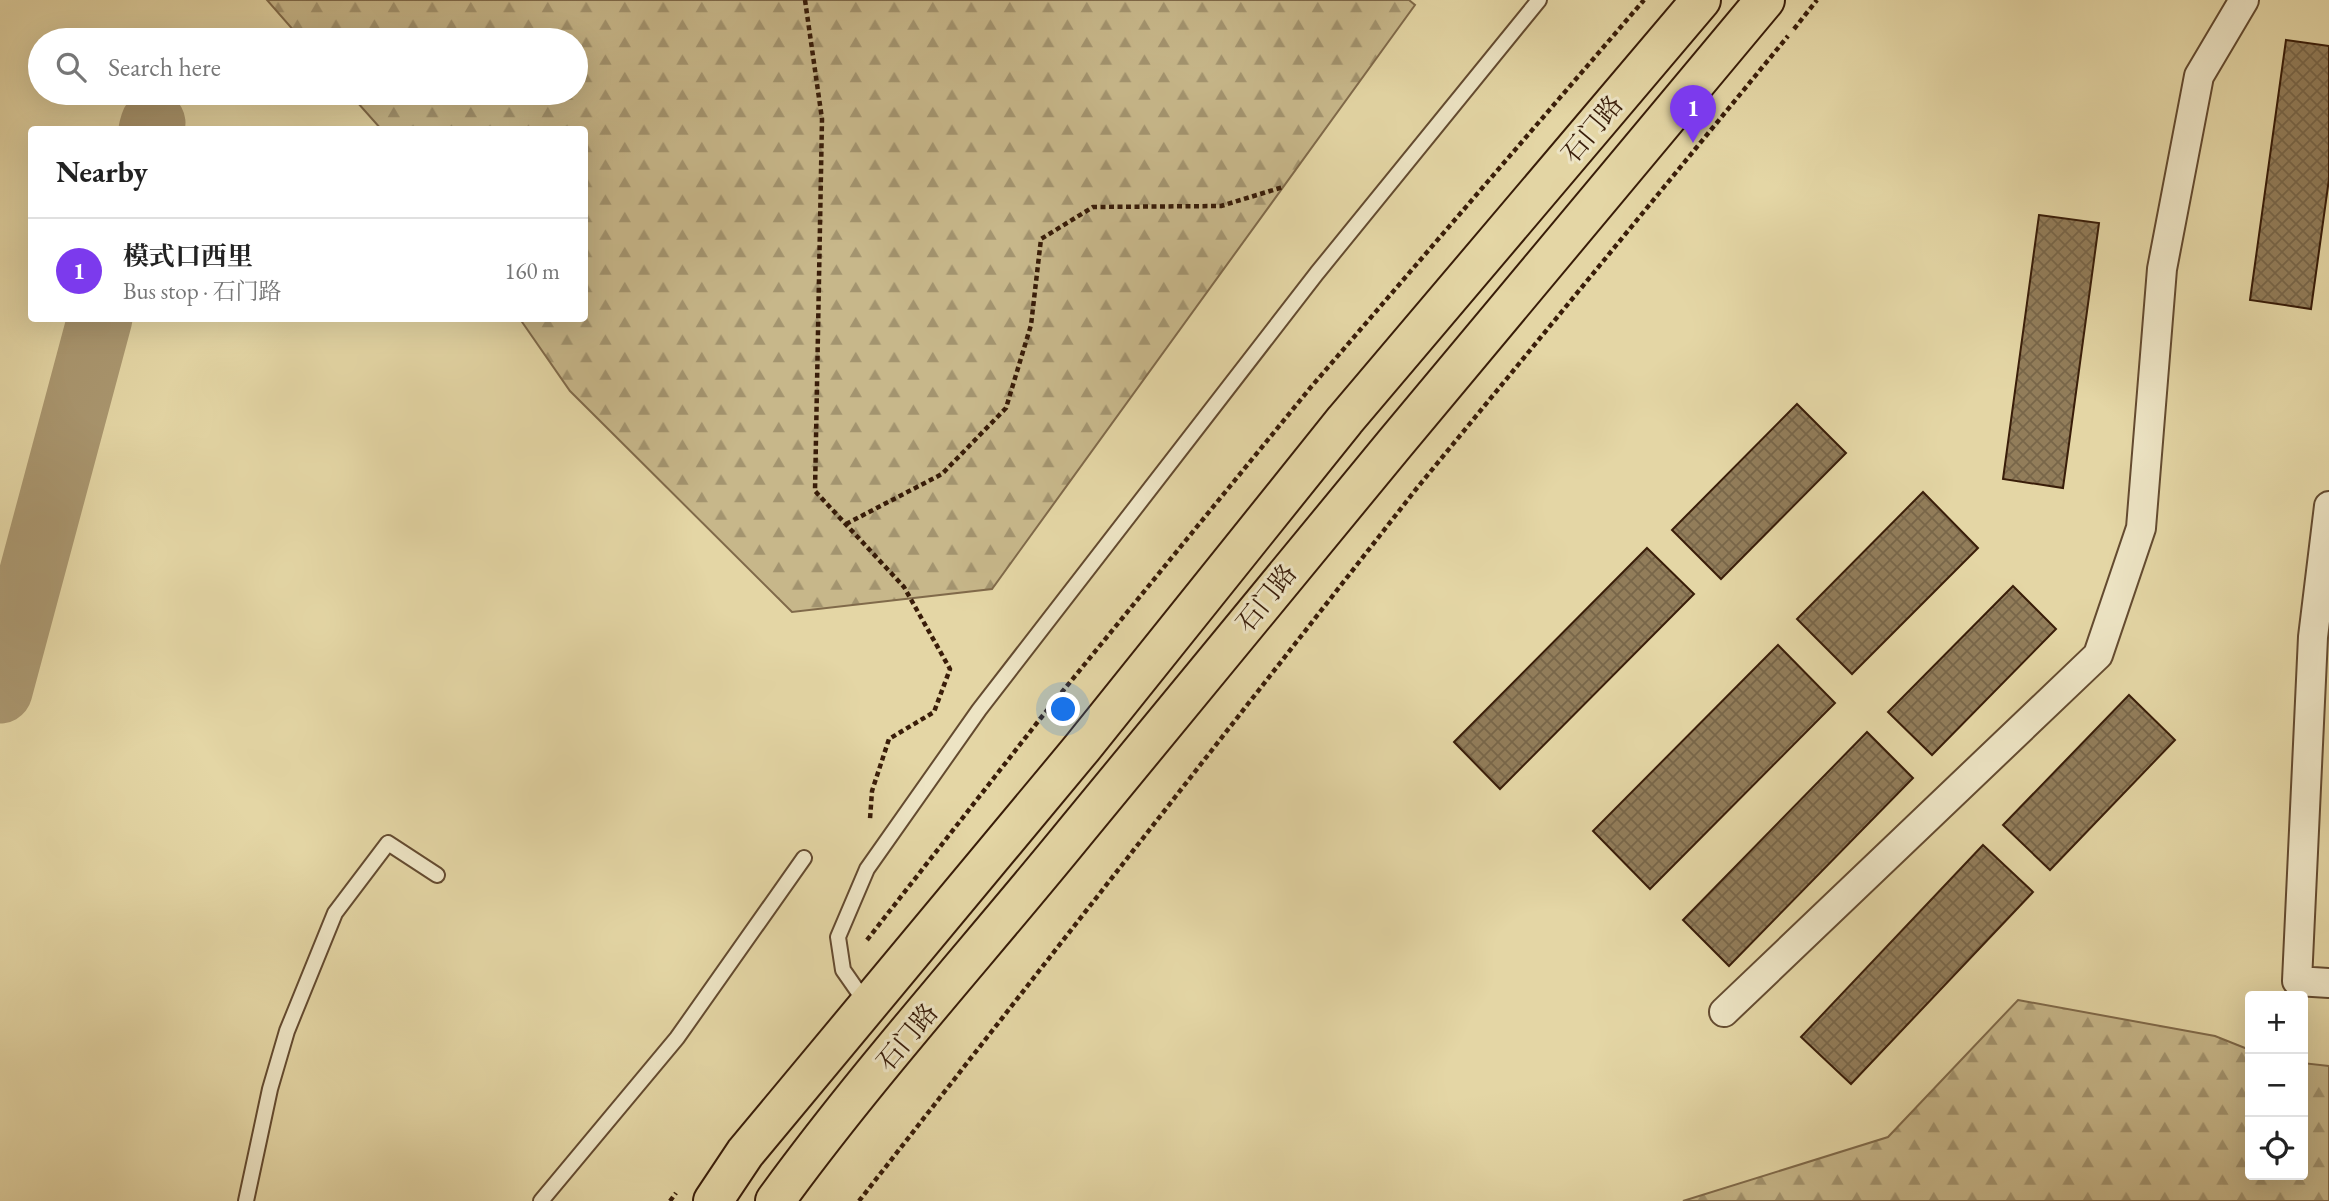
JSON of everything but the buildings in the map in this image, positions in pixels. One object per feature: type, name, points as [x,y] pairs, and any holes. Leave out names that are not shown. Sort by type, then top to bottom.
[{"type":"highway","name":"石门路","points":[[695,1196],[746,1153],[1082,748],[1345,420],[1702,0]]},
{"type":"highway","name":"石门路","points":[[775,1201],[812,1150],[977,953],[1382,456],[1765,0]]},
{"type":"street","points":[[1724,1012],[2098,655],[2141,528],[2162,269],[2199,76],[2244,0]]},
{"type":"street","points":[[2329,506],[2314,637],[2297,981],[2329,983]]},
{"type":"lane","points":[[867,1004],[843,970],[838,937],[867,869],[979,710],[1275,327],[1539,0]]},
{"type":"lane","points":[[246,1201],[270,1089],[287,1031],[335,913],[388,843],[438,875]]},
{"type":"lane","points":[[541,1201],[677,1038],[804,859]]},
{"type":"path","points":[[805,0],[822,119],[816,491],[904,587],[950,669],[934,712],[889,739],[872,791],[867,869]]},
{"type":"path","name":"石门路","points":[[843,970],[1040,719],[1311,387],[1644,0]]},
{"type":"path","name":"石门路","points":[[859,1201],[1417,488],[1817,0]]},
{"type":"path","points":[[846,524],[942,474],[1006,408],[1031,325],[1041,239],[1093,207],[1221,206],[1283,187]]},
{"type":"path","points":[[670,1201],[695,1196]]},
{"type":"green space","points":[[267,0],[1409,0],[1415,5],[992,589],[792,612],[570,391],[522,322],[588,322],[588,126],[378,126],[360,105],[588,105],[588,28],[292,28]]},
{"type":"green space","points":[[2018,1000],[2215,1036],[2245,1048],[2245,1180],[2308,1180],[2308,1064],[2329,1066],[2329,1201],[1683,1201],[1888,1137]]},
{"type":"waterway","points":[[0,691],[99,322]]},
{"type":"place","name":"模式口西里","points":[[1693,143]]}]
